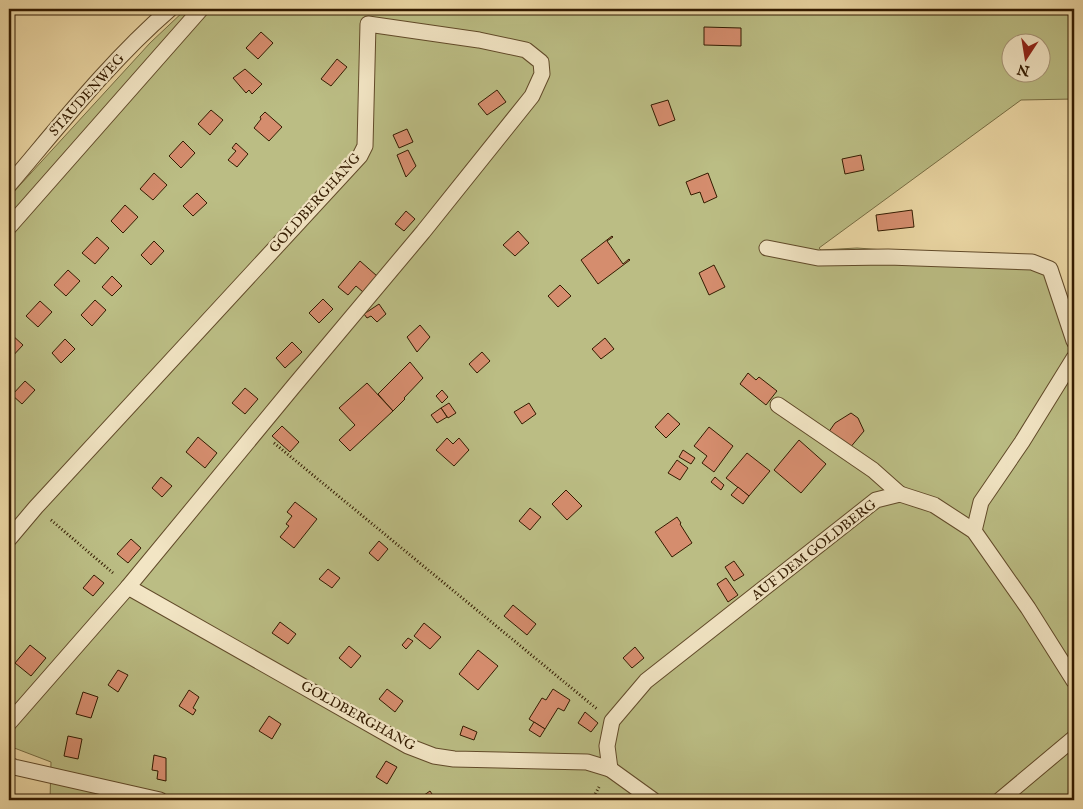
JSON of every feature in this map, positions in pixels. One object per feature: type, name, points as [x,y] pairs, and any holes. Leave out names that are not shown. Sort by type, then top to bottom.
[{"type":"lane","name":"STAUDENWEG","points":[[9,185],[100,79],[154,22],[170,9]]},
{"type":"lane","points":[[9,227],[201,9]]},
{"type":"lane","name":"GOLDBERGHANG","points":[[9,539],[36,506],[360,156],[365,146],[368,24],[479,40],[526,50],[541,62],[542,74],[532,96],[423,232],[128,586],[9,723]]},
{"type":"lane","points":[[767,248],[818,258],[888,257],[1032,262],[1050,269],[1074,341]]},
{"type":"lane","points":[[974,531],[982,502],[1074,358]]},
{"type":"lane","points":[[778,405],[873,470],[900,494],[934,506],[974,531],[1028,608],[1074,682]]},
{"type":"lane","name":"AUF DEM GOLDBERG","points":[[610,769],[607,746],[612,721],[646,681],[876,500],[900,494]]},
{"type":"lane","name":"GOLDBERGHANG","points":[[128,586],[408,746],[434,756],[454,759],[587,762],[610,769]]},
{"type":"lane","points":[[1000,800],[1074,738]]},
{"type":"lane","points":[[9,765],[160,800]]},
{"type":"lane","points":[[610,769],[653,800]]},
{"type":"path","points":[[258,430],[612,721]]},
{"type":"path","points":[[36,506],[128,586]]},
{"type":"green space","points":[[186,9],[1074,9],[1074,99],[1021,100],[819,248],[821,250],[857,248],[1050,262],[1074,361],[1074,800],[50,800],[51,762],[9,746],[9,197],[150,43]]},
{"type":"building","points":[[704,27],[741,28],[741,46],[704,45]]},
{"type":"building","points":[[261,32],[273,43],[258,59],[246,48]]},
{"type":"building","points":[[337,59],[347,67],[331,86],[321,79]]},
{"type":"building","points":[[245,69],[262,84],[252,94],[249,90],[246,93],[233,78]]},
{"type":"building","points":[[497,90],[506,102],[487,115],[478,104]]},
{"type":"building","points":[[668,100],[675,120],[659,126],[651,105]]},
{"type":"building","points":[[211,110],[223,120],[210,135],[198,124]]},
{"type":"building","points":[[265,112],[282,127],[269,141],[254,128]]},
{"type":"building","points":[[407,129],[413,142],[399,148],[393,135]]},
{"type":"building","points":[[183,141],[195,153],[181,168],[169,156]]},
{"type":"building","points":[[236,143],[248,154],[237,167],[228,160],[236,151],[232,148]]},
{"type":"building","points":[[408,150],[416,166],[406,177],[397,155]]},
{"type":"building","points":[[861,155],[864,170],[845,174],[842,159]]},
{"type":"building","points":[[154,173],[167,185],[153,200],[140,189]]},
{"type":"building","points":[[708,173],[717,197],[704,203],[700,192],[691,195],[686,182]]},
{"type":"building","points":[[197,193],[207,203],[193,216],[183,206]]},
{"type":"building","points":[[125,205],[138,217],[123,233],[111,221]]},
{"type":"building","points":[[912,210],[914,227],[878,231],[876,215]]},
{"type":"building","points":[[406,211],[415,219],[404,231],[395,224]]},
{"type":"building","points":[[518,231],[529,243],[515,256],[503,245]]},
{"type":"building","points":[[612,236],[607,241],[623,264],[630,260],[598,284],[581,260]]},
{"type":"building","points":[[97,237],[109,248],[95,264],[82,253]]},
{"type":"building","points":[[154,241],[164,251],[151,265],[141,255]]},
{"type":"building","points":[[360,261],[377,276],[363,292],[356,286],[348,295],[338,287]]},
{"type":"building","points":[[714,265],[725,287],[709,295],[699,273]]},
{"type":"building","points":[[68,270],[80,281],[66,296],[54,285]]},
{"type":"building","points":[[112,276],[122,286],[112,296],[102,287]]},
{"type":"building","points":[[560,285],[571,296],[558,307],[548,296]]},
{"type":"building","points":[[323,299],[333,309],[319,323],[309,313]]},
{"type":"building","points":[[95,300],[106,310],[92,326],[81,315]]},
{"type":"building","points":[[40,301],[52,312],[38,327],[26,316]]},
{"type":"building","points":[[379,304],[386,314],[377,322],[371,316],[367,318],[364,314]]},
{"type":"building","points":[[420,325],[430,337],[417,352],[407,337]]},
{"type":"building","points":[[11,334],[23,345],[9,360],[9,336]]},
{"type":"building","points":[[605,338],[614,349],[601,359],[592,349]]},
{"type":"building","points":[[65,339],[75,349],[61,363],[52,353]]},
{"type":"building","points":[[292,342],[302,352],[285,368],[276,358]]},
{"type":"building","points":[[482,352],[490,361],[477,373],[469,364]]},
{"type":"building","points":[[410,362],[423,378],[393,411],[378,394]]},
{"type":"building","points":[[748,373],[756,380],[759,377],[777,391],[766,405],[740,384]]},
{"type":"building","points":[[25,381],[35,390],[22,404],[12,395]]},
{"type":"building","points":[[367,383],[393,411],[350,451],[339,440],[355,425],[339,408]]},
{"type":"building","points":[[245,388],[258,399],[245,414],[232,403]]},
{"type":"building","points":[[442,390],[448,397],[442,403],[436,396]]},
{"type":"building","points":[[449,403],[456,413],[448,418],[441,408]]},
{"type":"building","points":[[529,403],[536,414],[522,424],[514,412]]},
{"type":"building","points":[[441,408],[447,417],[437,423],[431,415]]},
{"type":"building","points":[[668,413],[680,424],[666,438],[655,427]]},
{"type":"building","points":[[851,413],[858,418],[864,431],[849,449],[828,433],[835,423]]},
{"type":"building","points":[[282,426],[299,442],[290,452],[272,436]]},
{"type":"building","points":[[709,427],[733,446],[714,472],[702,463],[707,456],[694,446]]},
{"type":"building","points":[[198,437],[217,453],[205,468],[186,452]]},
{"type":"building","points":[[447,438],[453,444],[459,438],[469,450],[454,466],[436,450]]},
{"type":"building","points":[[799,440],[826,464],[801,493],[774,470]]},
{"type":"building","points":[[683,450],[695,458],[691,464],[679,457]]},
{"type":"building","points":[[747,453],[770,471],[749,496],[726,478]]},
{"type":"building","points":[[677,460],[688,468],[680,480],[668,473]]},
{"type":"building","points":[[161,477],[172,486],[162,497],[152,488]]},
{"type":"building","points":[[715,477],[724,485],[721,490],[711,482]]},
{"type":"building","points":[[738,487],[749,496],[743,504],[731,495]]},
{"type":"building","points":[[566,490],[582,506],[567,520],[552,504]]},
{"type":"building","points":[[295,502],[317,519],[294,548],[280,537],[289,526],[286,524],[292,516],[287,512]]},
{"type":"building","points":[[530,508],[541,517],[530,530],[519,521]]},
{"type":"building","points":[[677,517],[692,543],[672,557],[655,532]]},
{"type":"building","points":[[131,539],[141,548],[128,563],[117,554]]},
{"type":"building","points":[[379,541],[388,549],[378,561],[369,553]]},
{"type":"building","points":[[734,561],[744,575],[734,581],[725,567]]},
{"type":"building","points":[[328,569],[340,578],[332,588],[319,579]]},
{"type":"building","points":[[94,575],[104,583],[93,596],[83,588]]},
{"type":"building","points":[[726,578],[738,595],[728,602],[717,584]]},
{"type":"building","points":[[513,605],[536,624],[527,635],[504,616]]},
{"type":"building","points":[[280,622],[296,634],[288,644],[272,633]]},
{"type":"building","points":[[424,623],[441,637],[430,649],[414,636]]},
{"type":"building","points":[[408,638],[413,641],[406,649],[402,645]]},
{"type":"building","points":[[30,645],[46,658],[31,676],[15,663]]},
{"type":"building","points":[[349,646],[361,656],[351,668],[339,658]]},
{"type":"building","points":[[635,647],[644,658],[632,668],[623,658]]},
{"type":"building","points":[[478,650],[498,666],[478,690],[459,674]]},
{"type":"building","points":[[118,670],[128,675],[118,692],[108,685]]},
{"type":"building","points":[[387,689],[403,701],[395,712],[379,699]]},
{"type":"building","points":[[553,689],[570,700],[564,711],[558,708],[545,729],[529,719],[542,698],[546,700]]},
{"type":"building","points":[[189,690],[199,697],[193,708],[196,710],[193,715],[179,706]]},
{"type":"building","points":[[83,692],[98,697],[91,718],[76,714]]},
{"type":"building","points":[[585,712],[598,723],[591,732],[578,723]]},
{"type":"building","points":[[269,716],[281,724],[272,739],[259,731]]},
{"type":"building","points":[[534,722],[545,729],[540,737],[529,730]]},
{"type":"building","points":[[463,726],[477,732],[474,740],[460,735]]},
{"type":"building","points":[[68,736],[82,739],[78,759],[64,756]]},
{"type":"building","points":[[154,755],[166,758],[166,781],[157,779],[158,771],[152,770]]},
{"type":"building","points":[[386,761],[397,767],[387,784],[376,777]]},
{"type":"building","points":[[430,791],[436,800],[417,800]]}]
